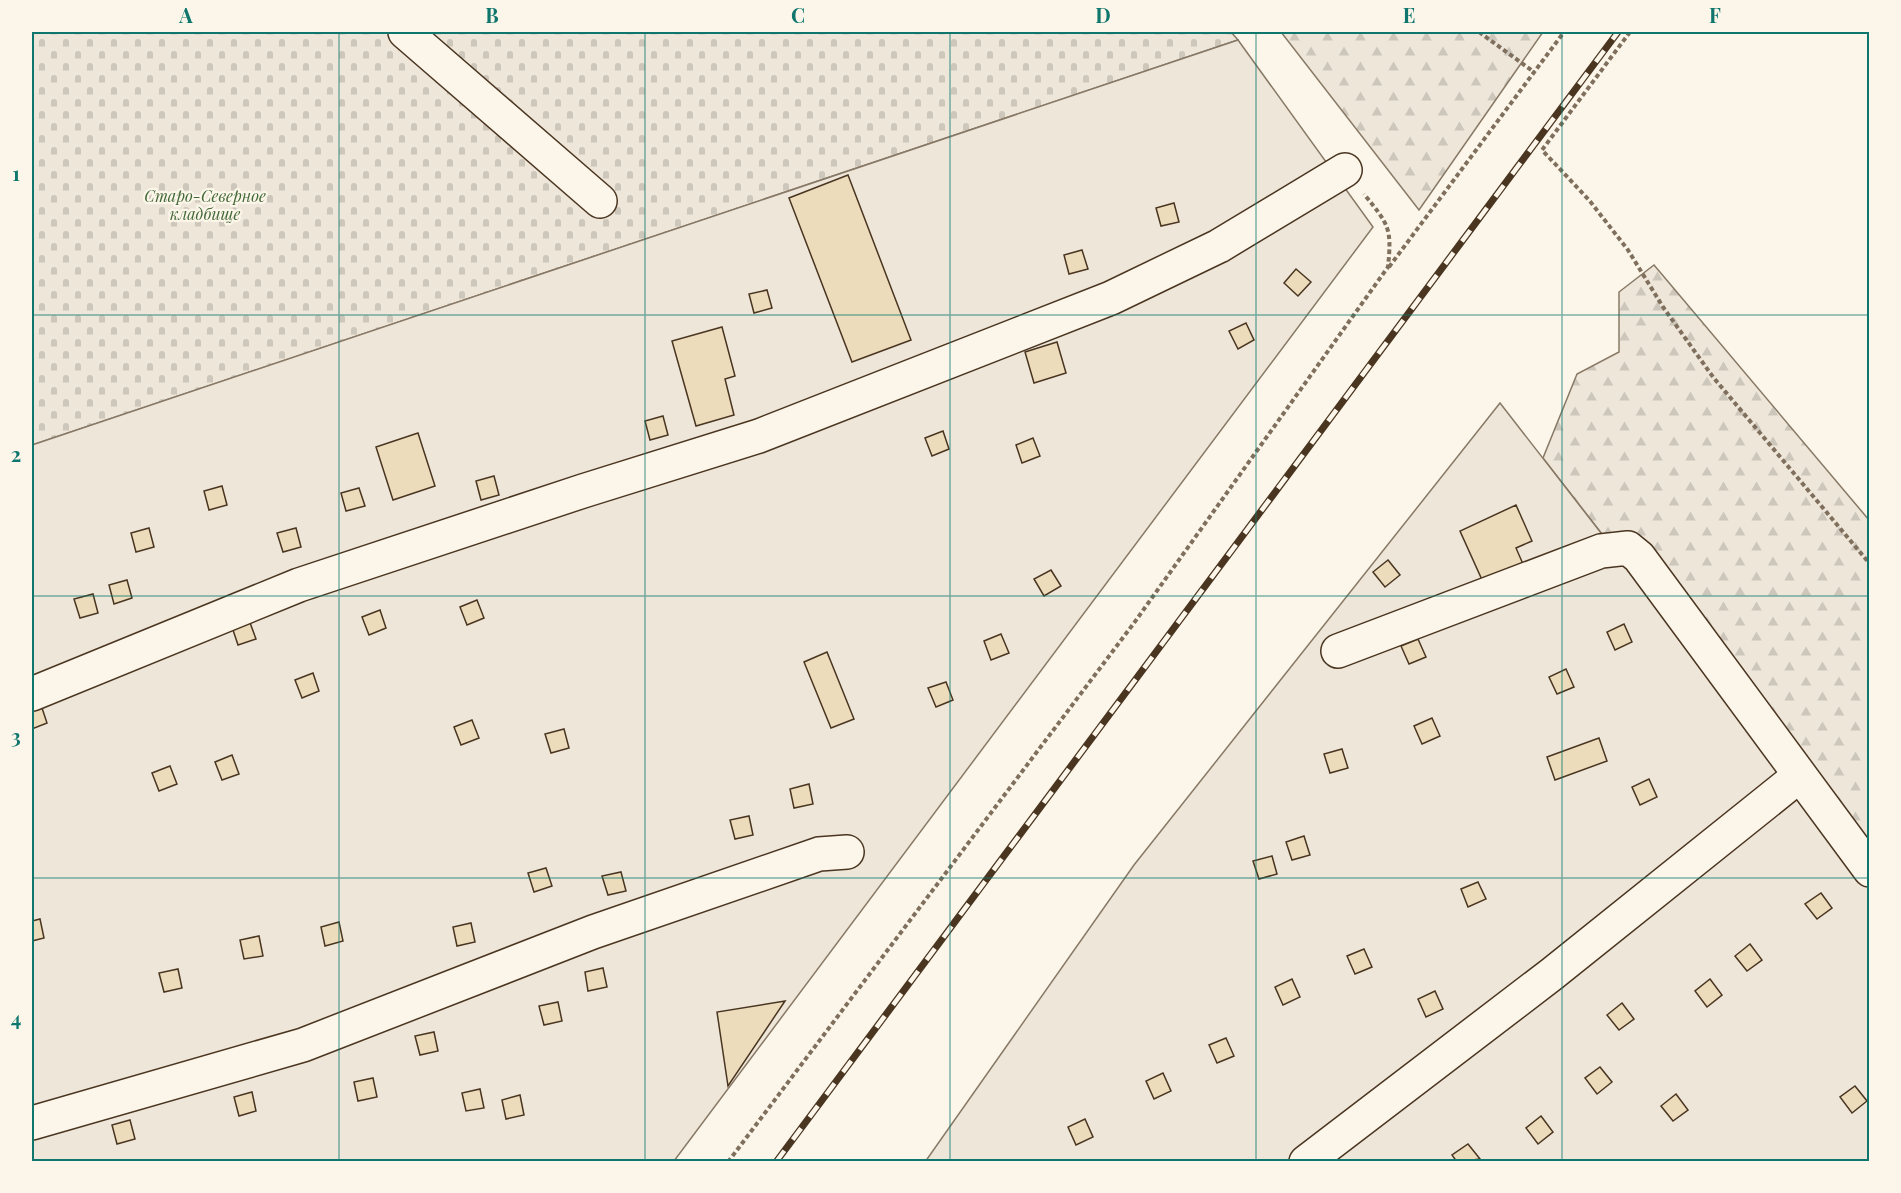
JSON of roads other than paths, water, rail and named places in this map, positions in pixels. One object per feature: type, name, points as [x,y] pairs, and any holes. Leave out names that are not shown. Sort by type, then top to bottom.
[{"type":"street","points":[[405,32],[600,201]]},
{"type":"street","points":[[32,694],[299,585],[583,491],[759,436],[1111,298],[1219,246],[1345,170]]},
{"type":"street","points":[[1338,651],[1600,551],[1628,548],[1639,557],[1869,870]]},
{"type":"street","points":[[1306,1161],[1552,974],[1799,776]]},
{"type":"street","points":[[32,1123],[303,1045],[593,932],[819,854],[847,852]]},
{"type":"railway","points":[[776,1162],[1618,32]]},
{"type":"park label","name":"Старо-Северное кладбище","points":[[205,204]]}]
